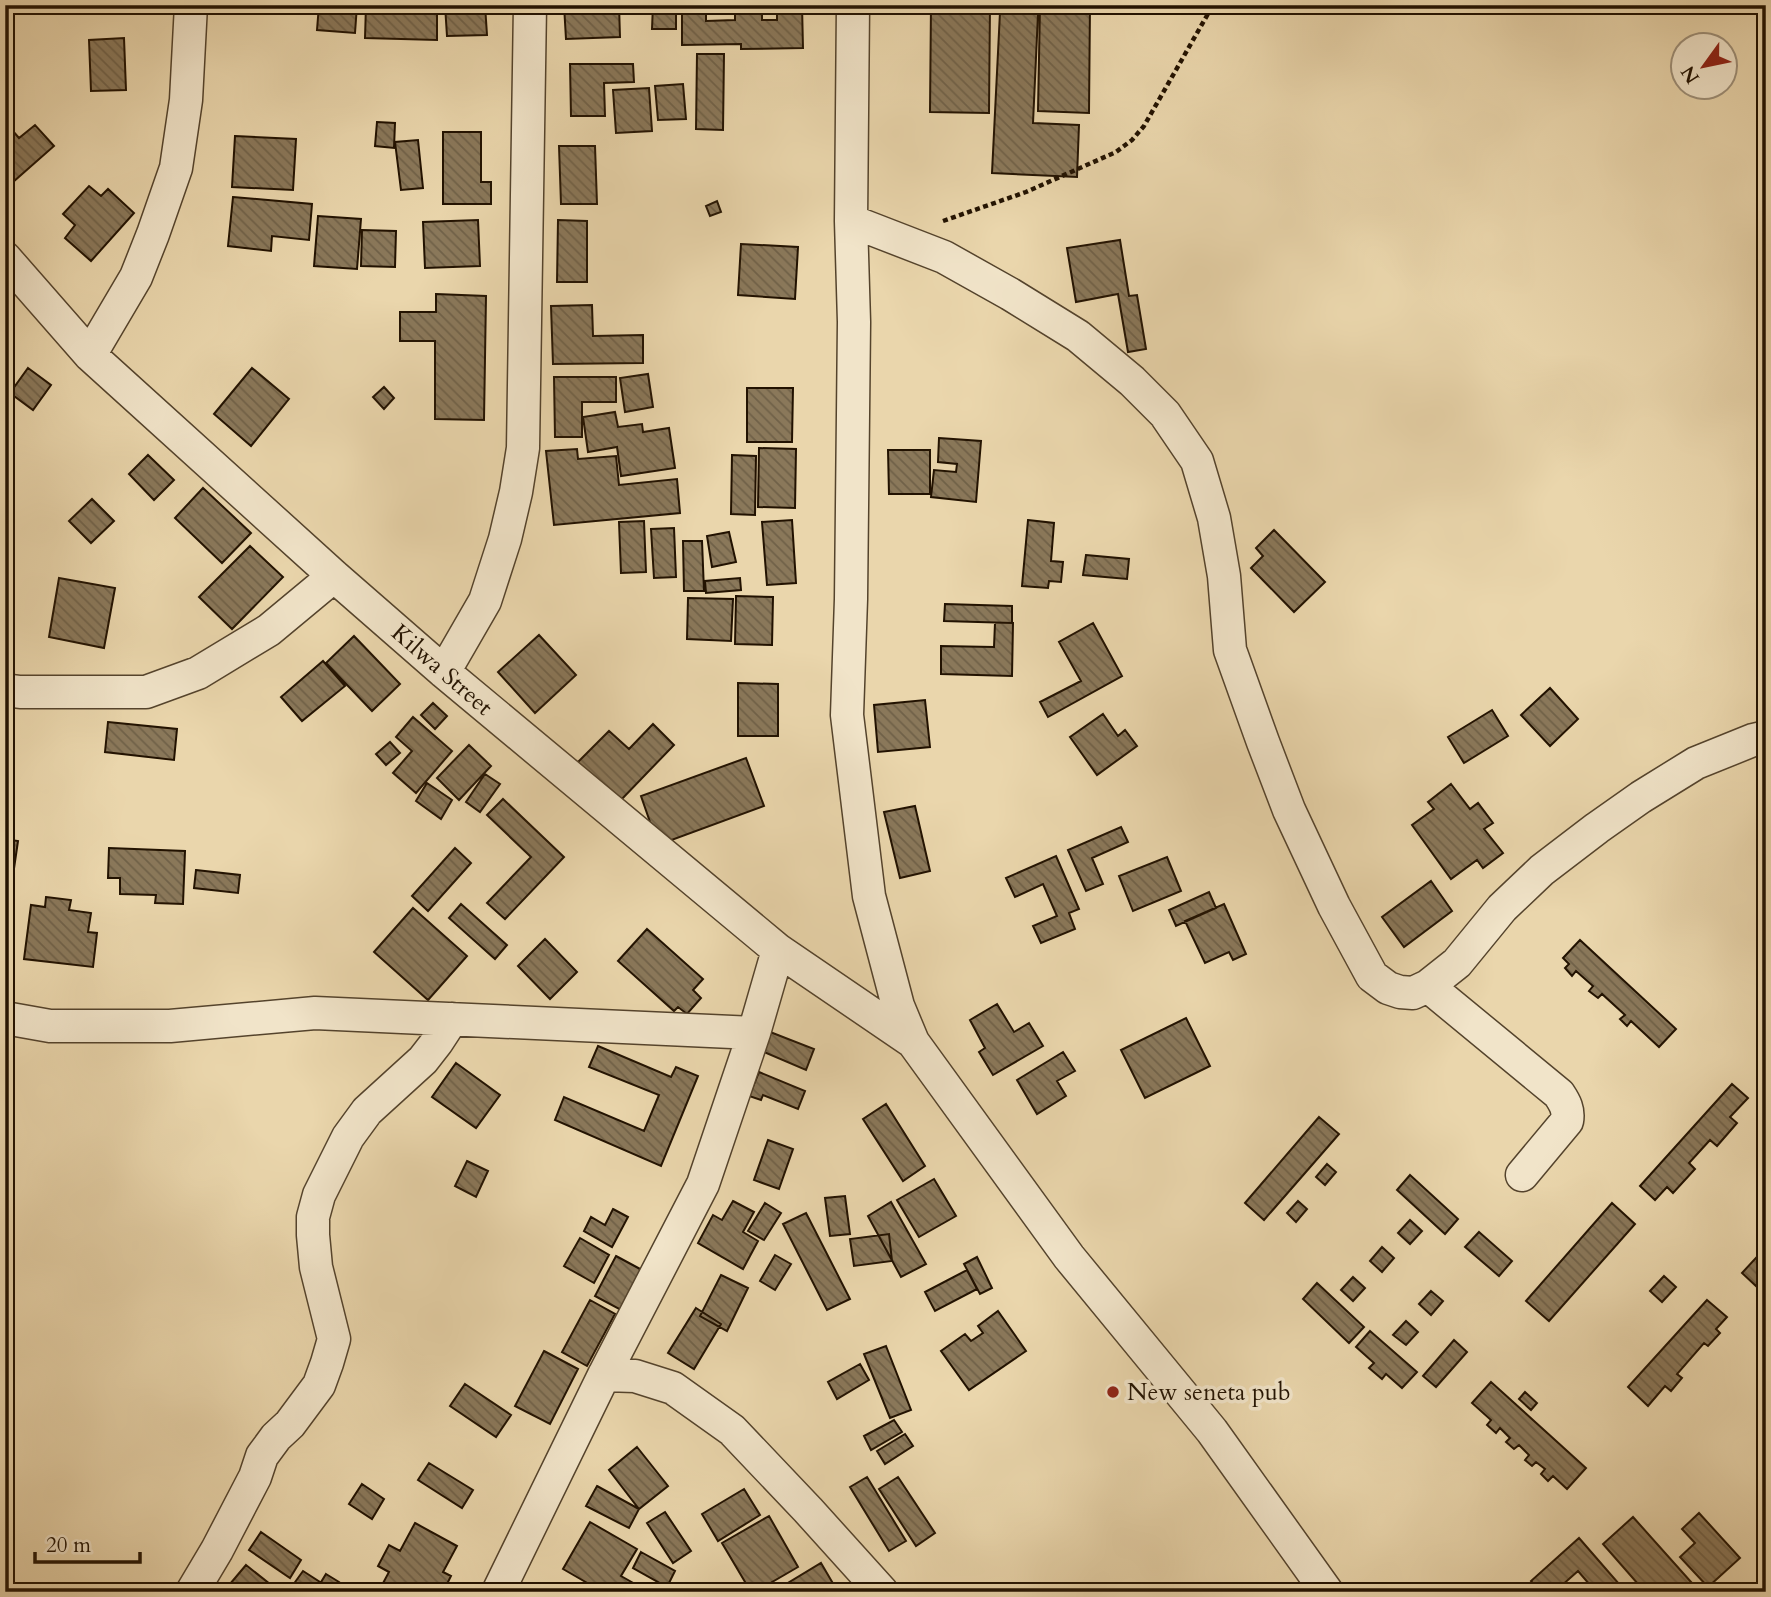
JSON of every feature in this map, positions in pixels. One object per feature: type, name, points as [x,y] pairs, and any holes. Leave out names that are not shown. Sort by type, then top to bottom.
[{"type":"street","points":[[90,355],[136,276],[176,168],[186,100],[191,5]]},
{"type":"street","points":[[444,672],[485,601],[505,539],[523,448],[530,5]]},
{"type":"street","points":[[853,5],[851,220],[854,322],[847,715],[869,896],[898,1006],[914,1042],[1069,1257],[1212,1431],[1327,1592]]},
{"type":"street","points":[[851,220],[944,257],[1010,294],[1078,336],[1132,381],[1166,414],[1196,461],[1200,472],[1216,530],[1224,576],[1230,650],[1262,742],[1289,810],[1334,906],[1371,976],[1388,988],[1413,993],[1428,986],[1457,963],[1502,908],[1542,870],[1597,828],[1696,763],[1766,737]]},
{"type":"street","name":"Kilwa Street","points":[[5,258],[90,355],[444,672],[778,950],[914,1042]]},
{"type":"street","points":[[5,690],[146,692],[198,673],[269,630],[334,576]]},
{"type":"street","points":[[498,1592],[604,1375],[703,1184],[754,1033],[778,950]]},
{"type":"street","points":[[1428,986],[1559,1094],[1566,1105],[1569,1113],[1567,1121],[1522,1175]]},
{"type":"street","points":[[5,1018],[50,1026],[170,1026],[315,1013],[754,1033]]},
{"type":"street","points":[[192,1592],[255,1477],[262,1456],[319,1385],[327,1363],[334,1339],[316,1267],[313,1217],[319,1195],[348,1138],[367,1111],[423,1060],[452,1019]]},
{"type":"street","points":[[604,1375],[635,1376],[673,1388],[732,1430],[882,1592]]},
{"type":"path","points":[[896,238],[1026,192],[1116,152],[1144,126],[1213,5]]},
{"type":"building","points":[[68,5],[113,5],[114,8],[68,12]]},
{"type":"building","points":[[319,5],[357,5],[355,33],[317,30]]},
{"type":"building","points":[[366,5],[389,5],[389,12],[437,14],[437,40],[365,38]]},
{"type":"building","points":[[445,5],[485,5],[487,35],[447,36]]},
{"type":"building","points":[[564,5],[619,5],[620,37],[566,39]]},
{"type":"building","points":[[653,5],[676,5],[676,29],[652,29]]},
{"type":"building","points":[[682,5],[706,5],[706,21],[735,20],[735,14],[762,14],[762,20],[777,20],[777,5],[802,5],[803,48],[741,49],[741,44],[682,45]]},
{"type":"building","points":[[931,5],[990,5],[989,113],[930,112]]},
{"type":"building","points":[[1040,5],[1090,5],[1089,113],[1038,111]]},
{"type":"building","points":[[1000,12],[1038,14],[1033,123],[1079,125],[1077,177],[992,173]]},
{"type":"building","points":[[124,38],[126,90],[91,91],[89,40]]},
{"type":"building","points":[[697,54],[724,54],[723,130],[696,129]]},
{"type":"building","points":[[570,64],[633,64],[634,82],[604,83],[605,116],[571,116]]},
{"type":"building","points":[[683,84],[686,119],[658,120],[655,86]]},
{"type":"building","points":[[649,88],[652,131],[616,133],[613,90]]},
{"type":"building","points":[[5,122],[19,138],[35,125],[54,146],[13,182],[5,173]]},
{"type":"building","points":[[377,122],[395,123],[394,148],[375,146]]},
{"type":"building","points":[[443,132],[481,132],[481,182],[491,182],[491,204],[443,204]]},
{"type":"building","points":[[235,136],[296,139],[293,190],[232,187]]},
{"type":"building","points":[[418,140],[423,188],[401,190],[395,142]]},
{"type":"building","points":[[559,146],[595,146],[597,204],[561,204]]},
{"type":"building","points":[[89,186],[101,196],[108,189],[134,213],[91,261],[65,238],[75,225],[63,214]]},
{"type":"building","points":[[233,197],[312,204],[309,240],[272,236],[271,251],[228,246]]},
{"type":"building","points":[[717,201],[721,212],[710,216],[706,206]]},
{"type":"building","points":[[318,216],[361,219],[357,269],[314,266]]},
{"type":"building","points":[[478,220],[480,266],[425,268],[423,222]]},
{"type":"building","points":[[558,220],[587,221],[587,282],[557,282]]},
{"type":"building","points":[[362,230],[396,231],[395,267],[361,266]]},
{"type":"building","points":[[1120,240],[1129,296],[1137,295],[1146,349],[1128,352],[1118,294],[1076,302],[1067,248]]},
{"type":"building","points":[[741,244],[798,247],[795,299],[738,295]]},
{"type":"building","points":[[436,294],[486,296],[484,420],[435,419],[435,341],[400,341],[400,312],[436,312]]},
{"type":"building","points":[[592,305],[593,336],[643,335],[643,363],[553,364],[551,306]]},
{"type":"building","points":[[28,368],[51,385],[33,410],[10,393]]},
{"type":"building","points":[[252,368],[289,399],[251,446],[214,414]]},
{"type":"building","points":[[648,374],[653,407],[625,412],[620,378]]},
{"type":"building","points":[[554,377],[616,377],[616,402],[582,402],[582,437],[555,437]]},
{"type":"building","points":[[384,387],[394,398],[384,409],[373,397]]},
{"type":"building","points":[[747,388],[793,388],[792,442],[747,442]]},
{"type":"building","points":[[615,412],[618,427],[642,424],[643,432],[669,428],[675,468],[621,476],[617,447],[588,452],[583,417]]},
{"type":"building","points":[[939,438],[981,441],[976,502],[931,497],[934,470],[956,472],[957,464],[938,462]]},
{"type":"building","points":[[759,448],[796,449],[795,508],[758,507]]},
{"type":"building","points":[[577,449],[578,459],[616,456],[619,485],[677,479],[680,513],[554,525],[546,451]]},
{"type":"building","points":[[888,450],[930,450],[930,494],[889,494]]},
{"type":"building","points":[[148,455],[174,480],[154,500],[129,474]]},
{"type":"building","points":[[732,455],[756,456],[755,515],[731,514]]},
{"type":"building","points":[[203,488],[251,533],[222,563],[175,518]]},
{"type":"building","points":[[92,499],[114,521],[91,543],[69,521]]},
{"type":"building","points":[[792,520],[796,583],[767,585],[762,522]]},
{"type":"building","points":[[1028,520],[1054,523],[1051,561],[1063,562],[1061,582],[1049,581],[1048,588],[1022,586]]},
{"type":"building","points":[[644,521],[646,572],[621,573],[619,522]]},
{"type":"building","points":[[674,528],[676,577],[654,578],[651,529]]},
{"type":"building","points":[[1274,530],[1325,582],[1294,612],[1251,568],[1263,556],[1256,548]]},
{"type":"building","points":[[729,532],[736,562],[712,567],[707,536]]},
{"type":"building","points":[[683,541],[702,541],[704,591],[684,591]]},
{"type":"building","points":[[250,546],[283,577],[232,629],[199,597]]},
{"type":"building","points":[[1086,555],[1129,559],[1127,579],[1083,575]]},
{"type":"building","points":[[59,578],[115,588],[104,648],[49,637]]},
{"type":"building","points":[[740,578],[741,590],[706,593],[705,581]]},
{"type":"building","points":[[736,596],[773,597],[772,645],[735,644]]},
{"type":"building","points":[[688,598],[733,599],[731,641],[687,639]]},
{"type":"building","points":[[945,604],[1012,606],[1012,623],[944,621]]},
{"type":"building","points":[[995,623],[1013,623],[1012,676],[941,674],[941,646],[994,647]]},
{"type":"building","points":[[1093,623],[1122,676],[1048,717],[1040,702],[1081,681],[1059,642]]},
{"type":"building","points":[[539,635],[576,675],[535,713],[498,672]]},
{"type":"building","points":[[354,636],[400,684],[372,711],[326,663]]},
{"type":"building","points":[[323,661],[345,686],[302,721],[281,697]]},
{"type":"building","points":[[738,683],[778,684],[778,736],[738,736]]},
{"type":"building","points":[[1550,688],[1578,719],[1550,746],[1521,715]]},
{"type":"building","points":[[925,700],[930,747],[878,752],[874,705]]},
{"type":"building","points":[[433,703],[447,716],[435,729],[421,715]]},
{"type":"building","points":[[1492,710],[1508,736],[1464,763],[1448,737]]},
{"type":"building","points":[[1103,714],[1118,736],[1125,730],[1137,746],[1097,775],[1070,737]]},
{"type":"building","points":[[413,717],[452,751],[416,793],[393,773],[412,751],[396,737]]},
{"type":"building","points":[[108,722],[177,729],[174,760],[105,752]]},
{"type":"building","points":[[653,724],[674,745],[618,803],[577,763],[609,731],[629,749]]},
{"type":"building","points":[[390,742],[400,753],[386,765],[376,754]]},
{"type":"building","points":[[469,745],[491,766],[459,800],[437,778]]},
{"type":"building","points":[[746,758],[764,806],[658,845],[641,796]]},
{"type":"building","points":[[485,774],[500,784],[480,812],[466,802]]},
{"type":"building","points":[[427,783],[452,800],[441,819],[416,801]]},
{"type":"building","points":[[1451,784],[1470,809],[1478,803],[1493,823],[1484,829],[1503,853],[1483,868],[1477,860],[1451,879],[1412,825],[1434,809],[1428,802]]},
{"type":"building","points":[[503,799],[564,857],[505,919],[487,903],[531,857],[487,815]]},
{"type":"building","points":[[915,806],[930,871],[900,878],[884,812]]},
{"type":"building","points":[[1121,827],[1128,842],[1092,858],[1103,884],[1086,891],[1068,850]]},
{"type":"building","points":[[5,839],[18,841],[10,896],[5,895]]},
{"type":"building","points":[[109,848],[185,851],[183,904],[155,903],[156,895],[120,894],[120,878],[108,878]]},
{"type":"building","points":[[455,848],[471,863],[428,911],[412,896]]},
{"type":"building","points":[[1056,856],[1079,909],[1069,913],[1075,929],[1041,943],[1033,926],[1057,916],[1043,884],[1015,897],[1006,878]]},
{"type":"building","points":[[1167,857],[1181,891],[1133,911],[1119,876]]},
{"type":"building","points":[[196,870],[240,875],[238,893],[194,888]]},
{"type":"building","points":[[1431,881],[1452,911],[1404,947],[1382,917]]},
{"type":"building","points":[[1209,892],[1216,908],[1176,926],[1169,910]]},
{"type":"building","points":[[46,897],[71,900],[69,910],[91,913],[88,932],[97,933],[93,967],[24,959],[31,905],[45,907]]},
{"type":"building","points":[[461,904],[507,945],[495,959],[449,918]]},
{"type":"building","points":[[1224,904],[1246,954],[1233,960],[1229,952],[1205,963],[1185,921]]},
{"type":"building","points":[[413,908],[467,956],[428,1000],[374,952]]},
{"type":"building","points":[[647,929],[703,979],[693,990],[701,998],[687,1014],[678,1007],[674,1011],[618,961]]},
{"type":"building","points":[[545,939],[577,972],[550,999],[518,966]]},
{"type":"building","points":[[1580,940],[1676,1029],[1659,1047],[1631,1021],[1627,1026],[1620,1019],[1625,1015],[1602,994],[1598,998],[1589,991],[1593,986],[1576,971],[1572,976],[1565,968],[1569,964],[1563,958]]},
{"type":"building","points":[[997,1004],[1014,1032],[1029,1023],[1043,1046],[993,1075],[979,1052],[985,1048],[970,1020]]},
{"type":"building","points":[[1186,1018],[1210,1066],[1145,1098],[1121,1050]]},
{"type":"building","points":[[765,1030],[814,1049],[806,1070],[757,1049]]},
{"type":"building","points":[[598,1046],[671,1077],[676,1067],[698,1076],[661,1166],[555,1120],[564,1097],[644,1131],[659,1095],[589,1067]]},
{"type":"building","points":[[1063,1052],[1075,1071],[1057,1081],[1066,1096],[1037,1114],[1017,1080]]},
{"type":"building","points":[[456,1063],[500,1095],[476,1128],[432,1097]]},
{"type":"building","points":[[759,1072],[805,1091],[798,1109],[763,1095],[761,1100],[749,1096]]},
{"type":"building","points":[[1732,1084],[1748,1098],[1730,1117],[1737,1123],[1717,1146],[1710,1140],[1689,1163],[1695,1169],[1673,1193],[1667,1187],[1655,1200],[1640,1186]]},
{"type":"building","points":[[886,1104],[925,1166],[903,1181],[863,1119]]},
{"type":"building","points":[[1319,1117],[1339,1134],[1264,1220],[1245,1203]]},
{"type":"building","points":[[768,1140],[793,1149],[779,1189],[754,1180]]},
{"type":"building","points":[[467,1161],[488,1171],[476,1197],[455,1186]]},
{"type":"building","points":[[1327,1164],[1336,1172],[1325,1185],[1316,1177]]},
{"type":"building","points":[[1410,1175],[1458,1219],[1445,1234],[1397,1190]]},
{"type":"building","points":[[934,1179],[956,1216],[919,1237],[897,1200]]},
{"type":"building","points":[[845,1196],[850,1234],[830,1236],[825,1198]]},
{"type":"building","points":[[733,1201],[754,1212],[743,1232],[758,1241],[743,1269],[698,1243],[713,1215],[722,1220]]},
{"type":"building","points":[[1298,1201],[1307,1209],[1296,1222],[1287,1213]]},
{"type":"building","points":[[891,1202],[926,1264],[901,1277],[868,1216]]},
{"type":"building","points":[[765,1203],[781,1213],[764,1240],[748,1231]]},
{"type":"building","points":[[1612,1203],[1635,1224],[1549,1321],[1526,1301]]},
{"type":"building","points":[[613,1209],[628,1217],[612,1247],[584,1231],[591,1217],[605,1225]]},
{"type":"building","points":[[806,1213],[850,1299],[827,1310],[783,1224]]},
{"type":"building","points":[[1410,1220],[1422,1231],[1410,1244],[1398,1233]]},
{"type":"building","points":[[1479,1232],[1512,1261],[1499,1276],[1465,1247]]},
{"type":"building","points":[[889,1234],[892,1261],[854,1266],[850,1239]]},
{"type":"building","points":[[580,1238],[609,1255],[594,1283],[564,1266]]},
{"type":"building","points":[[1382,1247],[1394,1258],[1382,1272],[1370,1261]]},
{"type":"building","points":[[1766,1247],[1766,1276],[1756,1286],[1742,1273]]},
{"type":"building","points":[[775,1255],[791,1264],[775,1290],[760,1281]]},
{"type":"building","points":[[616,1256],[642,1270],[621,1310],[595,1296]]},
{"type":"building","points":[[977,1257],[992,1288],[980,1294],[964,1264]]},
{"type":"building","points":[[967,1270],[977,1289],[935,1311],[925,1292]]},
{"type":"building","points":[[721,1275],[748,1288],[727,1331],[700,1316]]},
{"type":"building","points":[[1664,1276],[1676,1287],[1662,1302],[1650,1291]]},
{"type":"building","points":[[1353,1277],[1365,1288],[1353,1301],[1341,1290]]},
{"type":"building","points":[[1317,1283],[1364,1327],[1349,1343],[1303,1299]]},
{"type":"building","points":[[1431,1291],[1443,1301],[1431,1315],[1419,1304]]},
{"type":"building","points":[[590,1300],[615,1314],[587,1366],[562,1352]]},
{"type":"building","points":[[1707,1300],[1727,1317],[1716,1329],[1720,1333],[1708,1346],[1704,1343],[1677,1374],[1682,1378],[1671,1391],[1665,1386],[1648,1406],[1628,1387]]},
{"type":"building","points":[[696,1308],[721,1324],[694,1369],[668,1353]]},
{"type":"building","points":[[998,1311],[1026,1351],[969,1390],[941,1351],[965,1334],[971,1341],[983,1333],[978,1326]]},
{"type":"building","points":[[1406,1321],[1418,1332],[1406,1345],[1393,1335]]},
{"type":"building","points":[[1370,1331],[1417,1372],[1402,1388],[1386,1374],[1382,1379],[1369,1368],[1374,1363],[1356,1347]]},
{"type":"building","points":[[1454,1340],[1467,1352],[1436,1387],[1423,1376]]},
{"type":"building","points":[[886,1346],[911,1410],[890,1418],[864,1354]]},
{"type":"building","points":[[544,1351],[578,1369],[550,1424],[515,1406]]},
{"type":"building","points":[[860,1364],[869,1380],[837,1399],[828,1382]]},
{"type":"building","points":[[1491,1382],[1586,1468],[1567,1489],[1553,1476],[1548,1481],[1541,1474],[1545,1469],[1536,1462],[1532,1466],[1525,1460],[1529,1455],[1519,1445],[1514,1449],[1506,1442],[1510,1438],[1500,1428],[1496,1433],[1487,1425],[1491,1420],[1472,1403]]},
{"type":"building","points":[[465,1384],[511,1415],[496,1437],[450,1406]]},
{"type":"building","points":[[1525,1392],[1537,1403],[1531,1410],[1519,1399]]},
{"type":"building","points":[[894,1420],[902,1432],[871,1450],[864,1436]]},
{"type":"building","points":[[905,1434],[913,1446],[885,1464],[877,1451]]},
{"type":"building","points":[[637,1447],[668,1486],[639,1509],[609,1470]]},
{"type":"building","points":[[429,1463],[473,1490],[462,1508],[418,1480]]},
{"type":"building","points":[[867,1477],[906,1541],[889,1551],[850,1487]]},
{"type":"building","points":[[898,1477],[935,1533],[916,1546],[879,1489]]},
{"type":"building","points":[[362,1484],[384,1499],[372,1519],[349,1504]]},
{"type":"building","points":[[597,1486],[639,1509],[629,1528],[586,1506]]},
{"type":"building","points":[[744,1489],[760,1515],[718,1541],[702,1514]]},
{"type":"building","points":[[665,1512],[691,1551],[673,1563],[647,1523]]},
{"type":"building","points":[[1699,1513],[1740,1558],[1708,1587],[1680,1557],[1695,1543],[1682,1529]]},
{"type":"building","points":[[769,1516],[798,1567],[751,1592],[722,1543]]},
{"type":"building","points":[[1633,1517],[1691,1582],[1679,1592],[1645,1592],[1603,1544]]},
{"type":"building","points":[[590,1522],[637,1549],[621,1576],[649,1592],[603,1592],[563,1569]]},
{"type":"building","points":[[415,1523],[457,1546],[443,1572],[451,1576],[443,1592],[413,1592],[407,1589],[406,1592],[395,1592],[382,1585],[389,1572],[378,1566],[389,1545],[400,1551]]},
{"type":"building","points":[[261,1532],[301,1560],[290,1578],[249,1550]]},
{"type":"building","points":[[1579,1538],[1626,1592],[1596,1592],[1578,1571],[1560,1587],[1565,1592],[1540,1592],[1531,1581]]},
{"type":"building","points":[[641,1552],[675,1571],[667,1587],[633,1568]]},
{"type":"building","points":[[821,1563],[838,1592],[773,1592]]},
{"type":"building","points":[[246,1565],[280,1592],[239,1592],[230,1584]]},
{"type":"building","points":[[303,1571],[320,1582],[313,1592],[288,1592]]},
{"type":"building","points":[[326,1574],[339,1582],[333,1592],[315,1592]]},
{"type":"place","name":"New seneta pub","points":[[1113,1392]]}]
